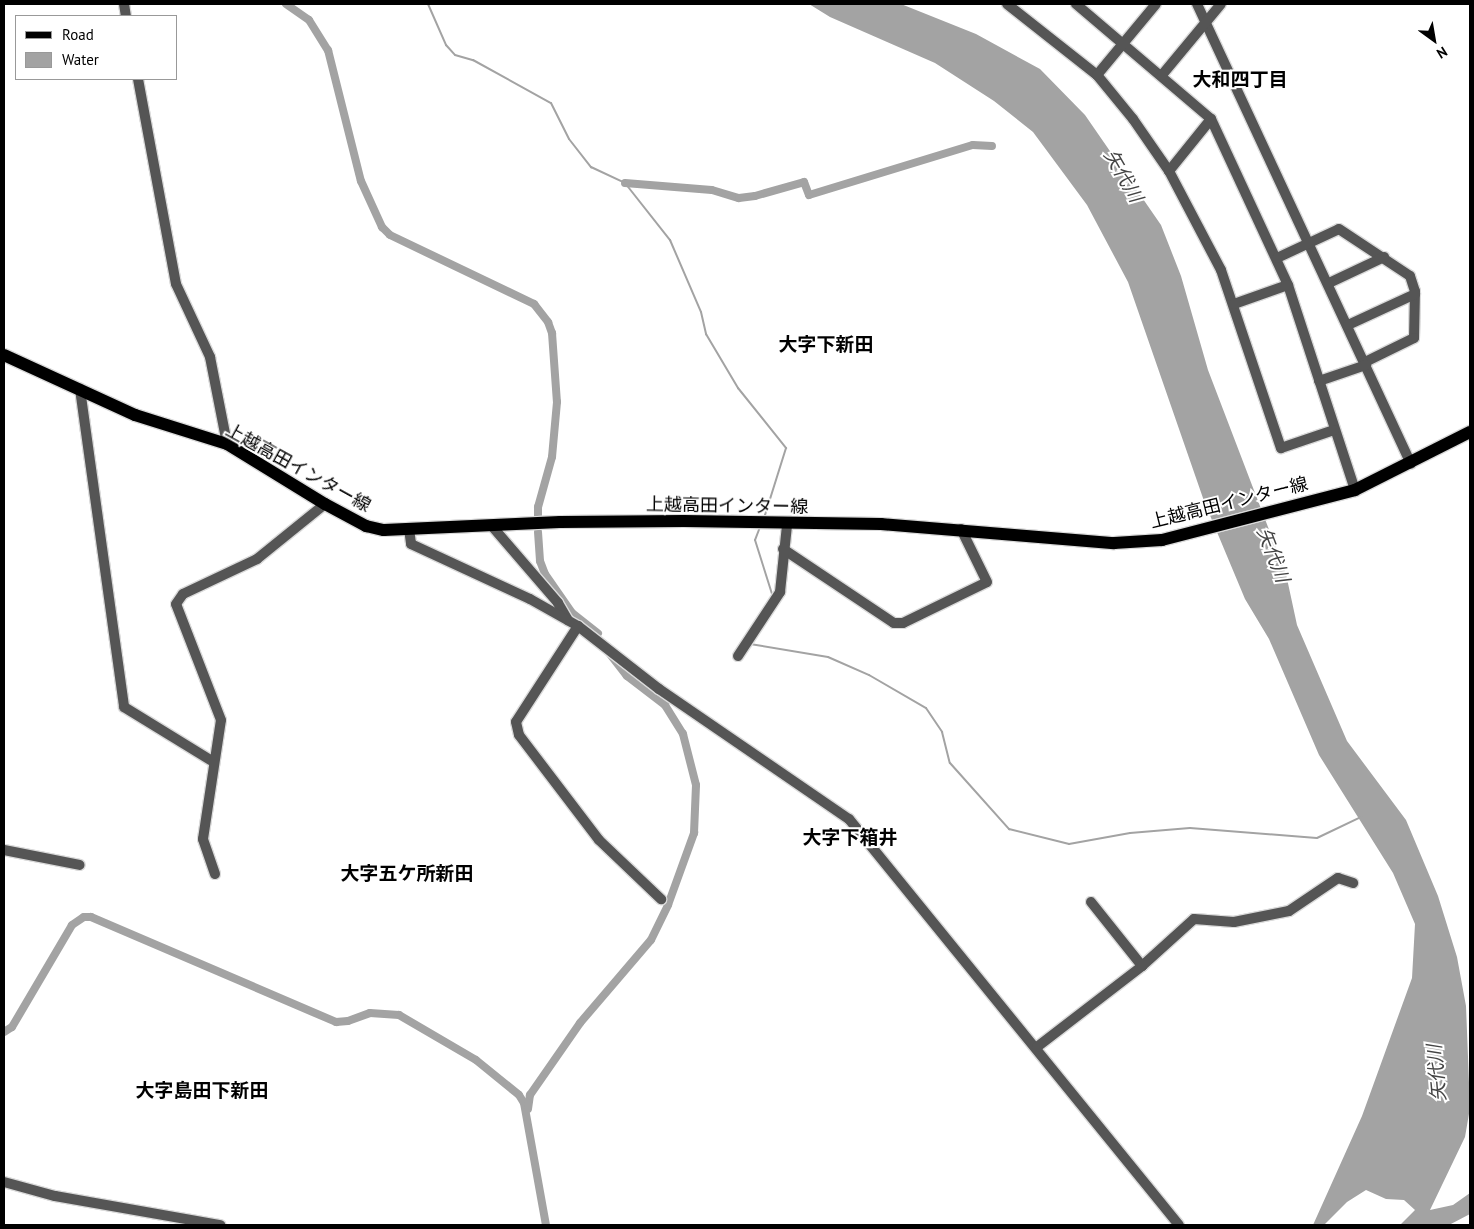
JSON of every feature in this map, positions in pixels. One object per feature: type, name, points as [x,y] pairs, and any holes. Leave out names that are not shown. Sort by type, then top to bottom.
[{"type":"main road","name":"上越高田インター線","points":[[4,355],[156,424],[227,444],[325,504],[374,528],[409,529],[491,525],[684,522],[787,525],[881,524],[1114,543],[1162,540],[1355,490],[1411,464],[1470,432]]},
{"type":"street","points":[[1007,4],[1020,12],[1097,75],[1133,119],[1169,171],[1211,248],[1234,304],[1281,448],[1334,430]]},
{"type":"street","points":[[1020,12],[1027,4]]},
{"type":"street","points":[[1097,75],[1126,43],[1156,4]]},
{"type":"street","points":[[1197,4],[1329,283],[1411,464]]},
{"type":"street","points":[[1162,75],[1221,4]]},
{"type":"street","points":[[1083,6],[1211,119],[1288,284],[1318,382],[1355,490]]},
{"type":"street","points":[[138,80],[176,284],[210,357],[227,444]]},
{"type":"street","points":[[1169,171],[1211,119]]},
{"type":"street","points":[[1276,258],[1339,229],[1410,276],[1415,294],[1414,338],[1366,364],[1318,382]]},
{"type":"street","points":[[1329,283],[1384,257]]},
{"type":"street","points":[[1234,304],[1288,284]]},
{"type":"street","points":[[1348,326],[1415,294]]},
{"type":"street","points":[[80,389],[124,707],[212,761]]},
{"type":"street","points":[[214,874],[203,839],[212,761],[221,720],[176,604],[183,594],[257,559],[325,504]]},
{"type":"street","points":[[491,525],[558,603],[568,621]]},
{"type":"street","points":[[738,656],[780,592],[787,525]]},
{"type":"street","points":[[409,529],[411,544],[530,599],[578,626],[659,689],[849,819],[1037,1047],[1179,1225]]},
{"type":"street","points":[[783,549],[894,624],[903,623],[987,582],[961,530]]},
{"type":"street","points":[[578,626],[516,722],[519,735],[599,840],[661,899]]},
{"type":"street","points":[[4,850],[80,865]]},
{"type":"street","points":[[1037,1047],[1142,966],[1194,919],[1234,922],[1289,911],[1338,878],[1353,883]]},
{"type":"street","points":[[1091,902],[1142,966]]},
{"type":"street","points":[[4,1182],[55,1196],[220,1225]]},
{"type":"water","name":"矢代川","points":[[809,4],[901,4],[976,34],[1040,69],[1085,115],[1161,225],[1181,276],[1208,370],[1286,574],[1297,625],[1347,741],[1406,820],[1438,896],[1457,957],[1466,1006],[1470,1108],[1465,1137],[1430,1210],[1453,1205],[1470,1193],[1470,1214],[1449,1225],[1400,1225],[1415,1210],[1404,1200],[1386,1199],[1366,1190],[1347,1202],[1324,1225],[1313,1225],[1362,1116],[1412,978],[1415,924],[1393,873],[1319,755],[1269,639],[1245,599],[1204,501],[1128,282],[1087,205],[1033,132],[994,101],[935,63],[830,17]]},
{"type":"waterway","points":[[286,4],[309,20],[328,50],[361,181],[382,227],[390,235],[534,304],[548,322],[552,333],[557,402],[552,457],[538,507],[538,519]]},
{"type":"waterway","points":[[428,4],[446,45],[455,55],[473,60],[551,103],[569,139],[591,167],[625,183],[670,240],[701,312],[706,334],[738,388],[786,448],[764,518]]},
{"type":"waterway","points":[[625,183],[712,190],[739,198],[755,196],[804,182],[809,195],[973,145],[992,146]]},
{"type":"waterway","points":[[760,527],[755,540],[773,597]]},
{"type":"waterway","points":[[538,532],[540,561],[545,574],[572,613],[598,633]]},
{"type":"waterway","points":[[750,644],[828,657],[869,675],[926,708],[942,732],[950,763],[1009,829],[1069,844],[1130,833],[1190,828],[1317,838],[1361,817]]},
{"type":"waterway","points":[[528,1109],[530,1095],[580,1023],[651,940],[668,905],[694,833],[696,785],[683,734],[665,705],[627,676],[609,653]]},
{"type":"waterway","points":[[4,1032],[12,1027],[72,925],[84,917],[91,917],[336,1022],[348,1021],[370,1013],[399,1015],[476,1060],[519,1095],[524,1103],[546,1225]]},
{"type":"district","name":"大和四丁目","points":[[1240,80]]},
{"type":"district","name":"大字下新田","points":[[826,345]]},
{"type":"district","name":"大字下箱井","points":[[850,838]]},
{"type":"district","name":"大字五ケ所新田","points":[[407,874]]},
{"type":"district","name":"大字島田下新田","points":[[202,1091]]}]
